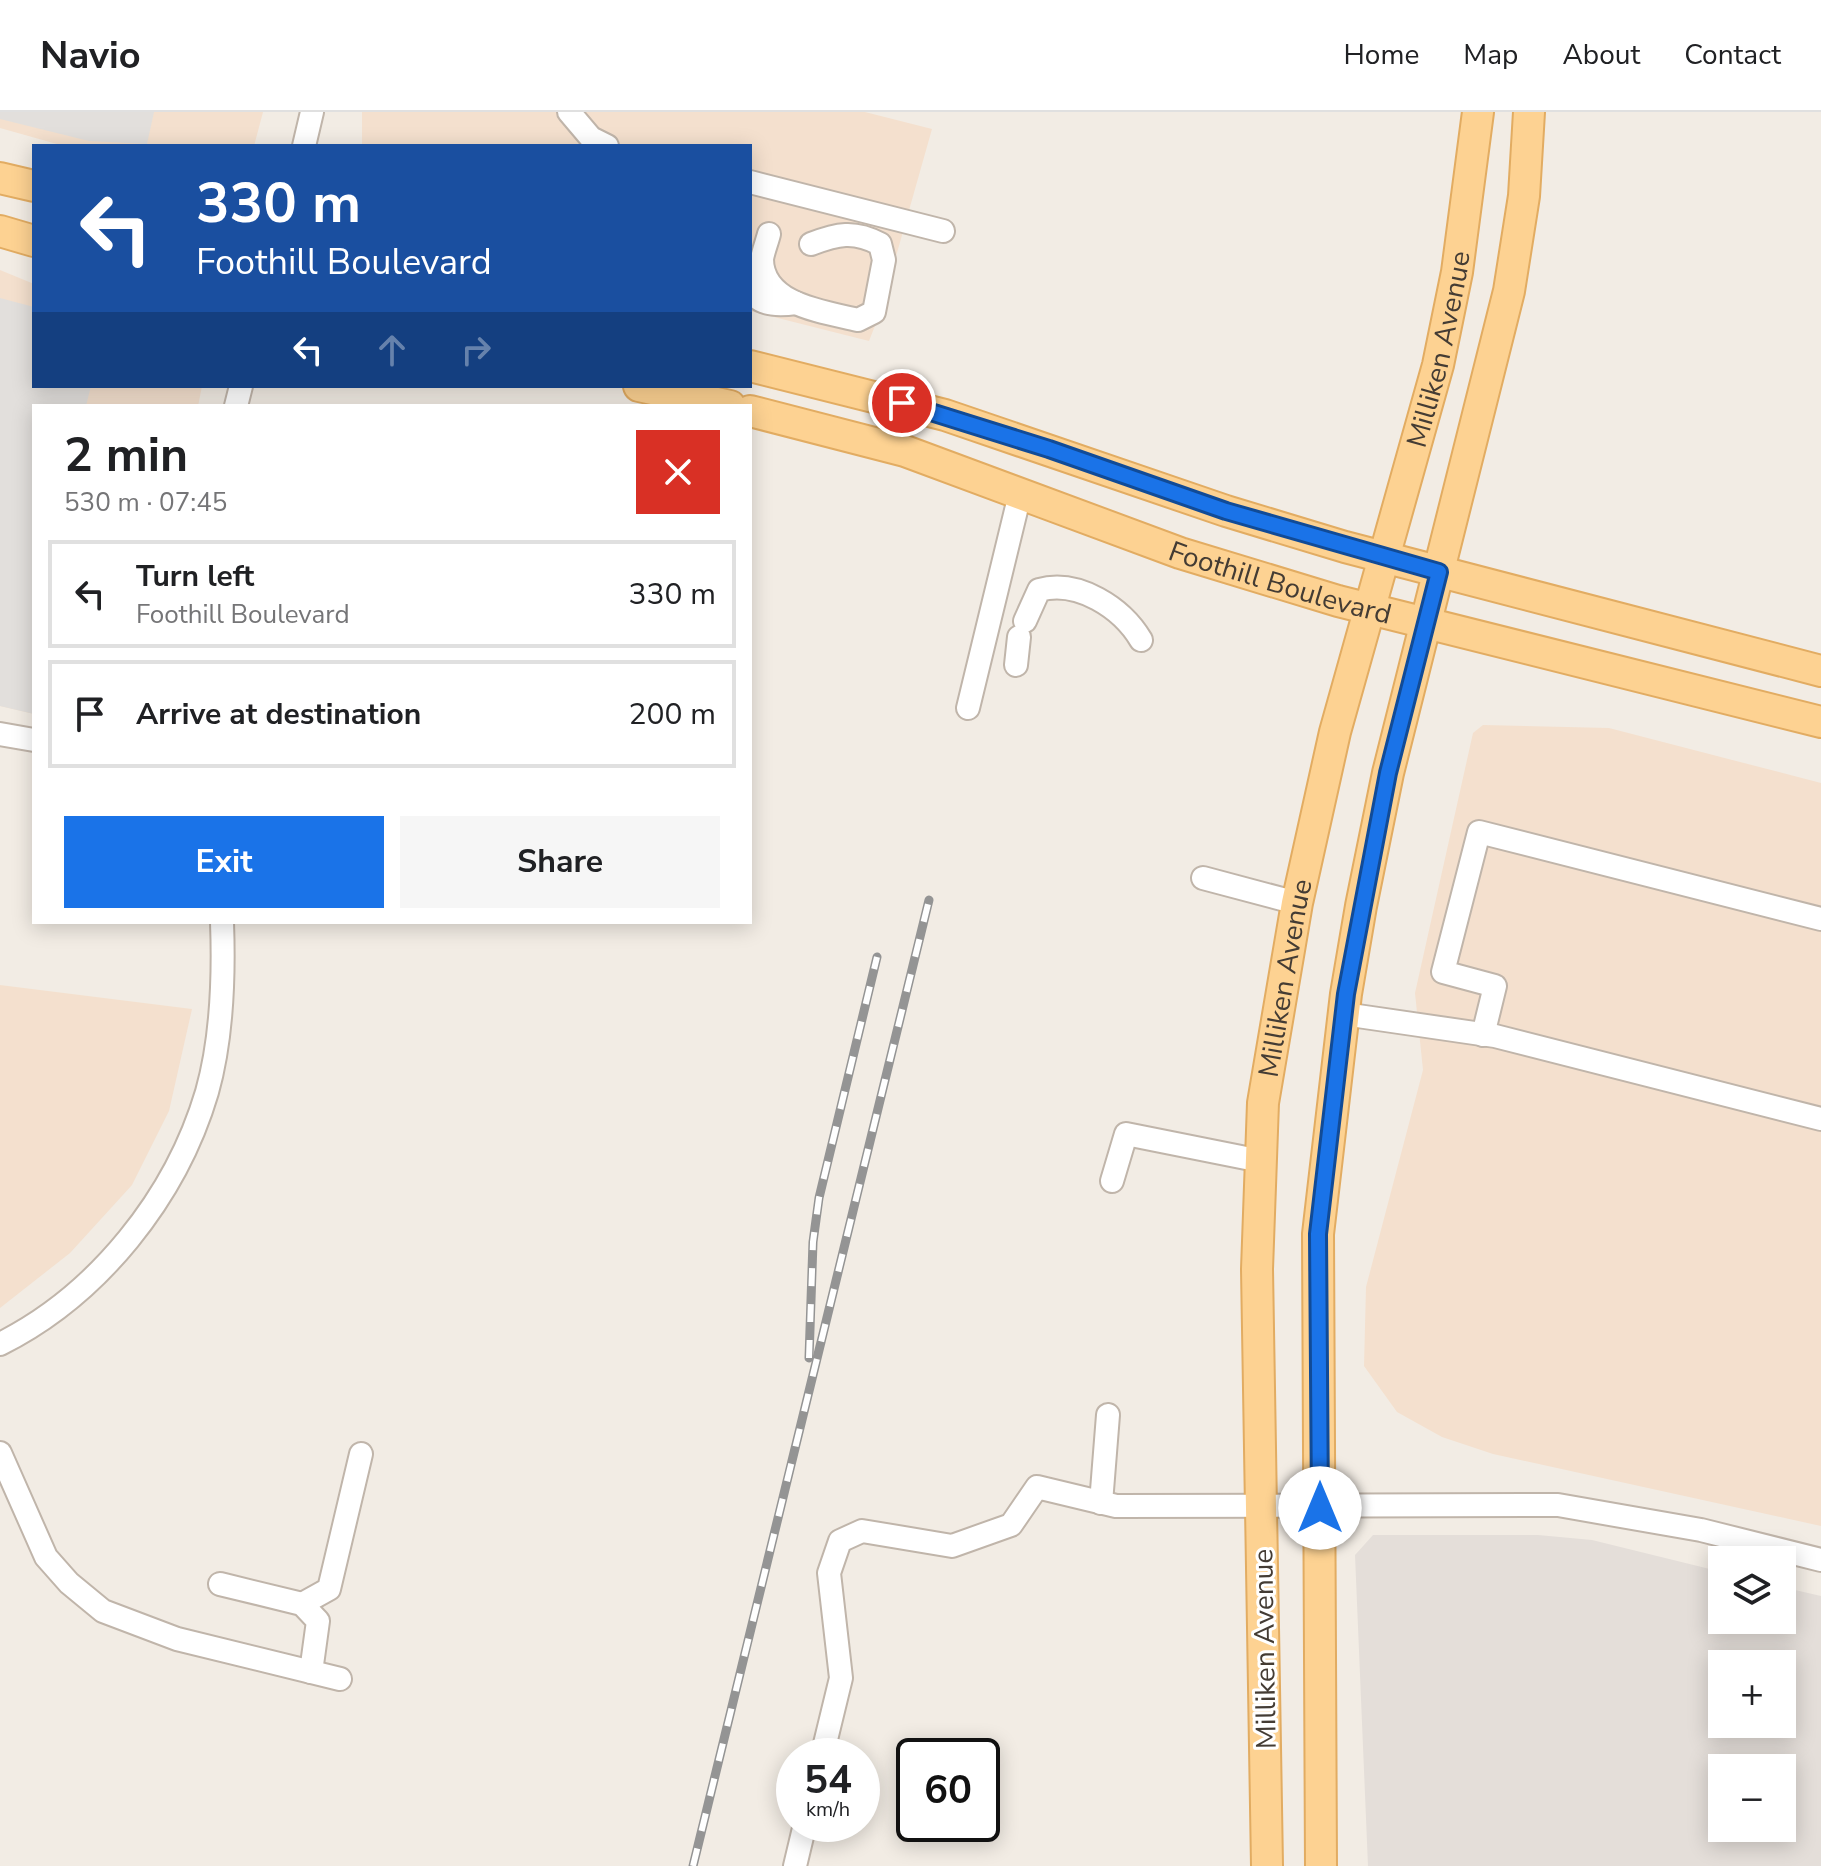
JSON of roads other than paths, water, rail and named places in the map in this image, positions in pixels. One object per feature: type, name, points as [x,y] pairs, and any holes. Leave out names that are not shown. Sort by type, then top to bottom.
[{"type":"main road","name":"Milliken Avenue","points":[[1267,1866],[1257,1269],[1263,1103],[1297,903],[1335,732],[1438,365],[1457,272],[1478,112]]},
{"type":"main road","name":"Milliken Avenue","points":[[1321,1866],[1318,1234],[1344,1014],[1388,773],[1509,291],[1524,196],[1529,112]]},
{"type":"main road","points":[[0,178],[32,186]]},
{"type":"main road","points":[[0,231],[32,240]]},
{"type":"main road","name":"Foothill Boulevard","points":[[752,367],[945,415],[1226,511],[1385,558],[1821,671]]},
{"type":"main road","points":[[648,388],[721,404]]},
{"type":"main road","name":"Foothill Boulevard","points":[[752,412],[905,451],[1180,553],[1368,609],[1821,722]]},
{"type":"street","points":[[304,144],[312,112]]},
{"type":"street","points":[[569,112],[591,138],[603,144]]},
{"type":"street","points":[[752,183],[943,231]]},
{"type":"street","points":[[769,234],[762,260],[771,282],[786,299],[858,320],[874,312],[884,260],[880,244],[864,235],[849,233],[811,244]]},
{"type":"street","points":[[968,708],[1020,494]]},
{"type":"street","points":[[1016,665],[1022,629],[1039,590],[1053,586],[1118,609],[1141,640]]},
{"type":"street","points":[[0,734],[32,740]]},
{"type":"street","points":[[1483,1035],[1495,986],[1443,972],[1479,832],[1821,919]]},
{"type":"street","points":[[1203,878],[1297,903]]},
{"type":"street","points":[[0,1344],[61,1306],[109,1262],[135,1230],[173,1173],[207,1092],[219,1013],[222,924]]},
{"type":"street","points":[[1344,1014],[1483,1035],[1821,1119]]},
{"type":"street","points":[[1112,1181],[1126,1134],[1261,1161]]},
{"type":"street","points":[[1101,1503],[1108,1415]]},
{"type":"street","points":[[0,1453],[46,1557],[69,1583],[103,1611],[177,1639],[340,1679]]},
{"type":"street","points":[[302,1604],[329,1589],[361,1454]]},
{"type":"street","points":[[826,1738],[841,1678],[829,1573],[840,1541],[862,1531],[952,1546],[1011,1525],[1037,1487],[1116,1506],[1320,1508],[1558,1505],[1701,1530],[1821,1560]]},
{"type":"street","points":[[220,1584],[302,1604],[318,1621],[311,1672]]},
{"type":"street","points":[[795,1866],[801,1842]]},
{"type":"railway","points":[[693,1866],[929,900]]},
{"type":"railway","points":[[809,1358],[813,1242],[819,1198],[877,957]]}]
